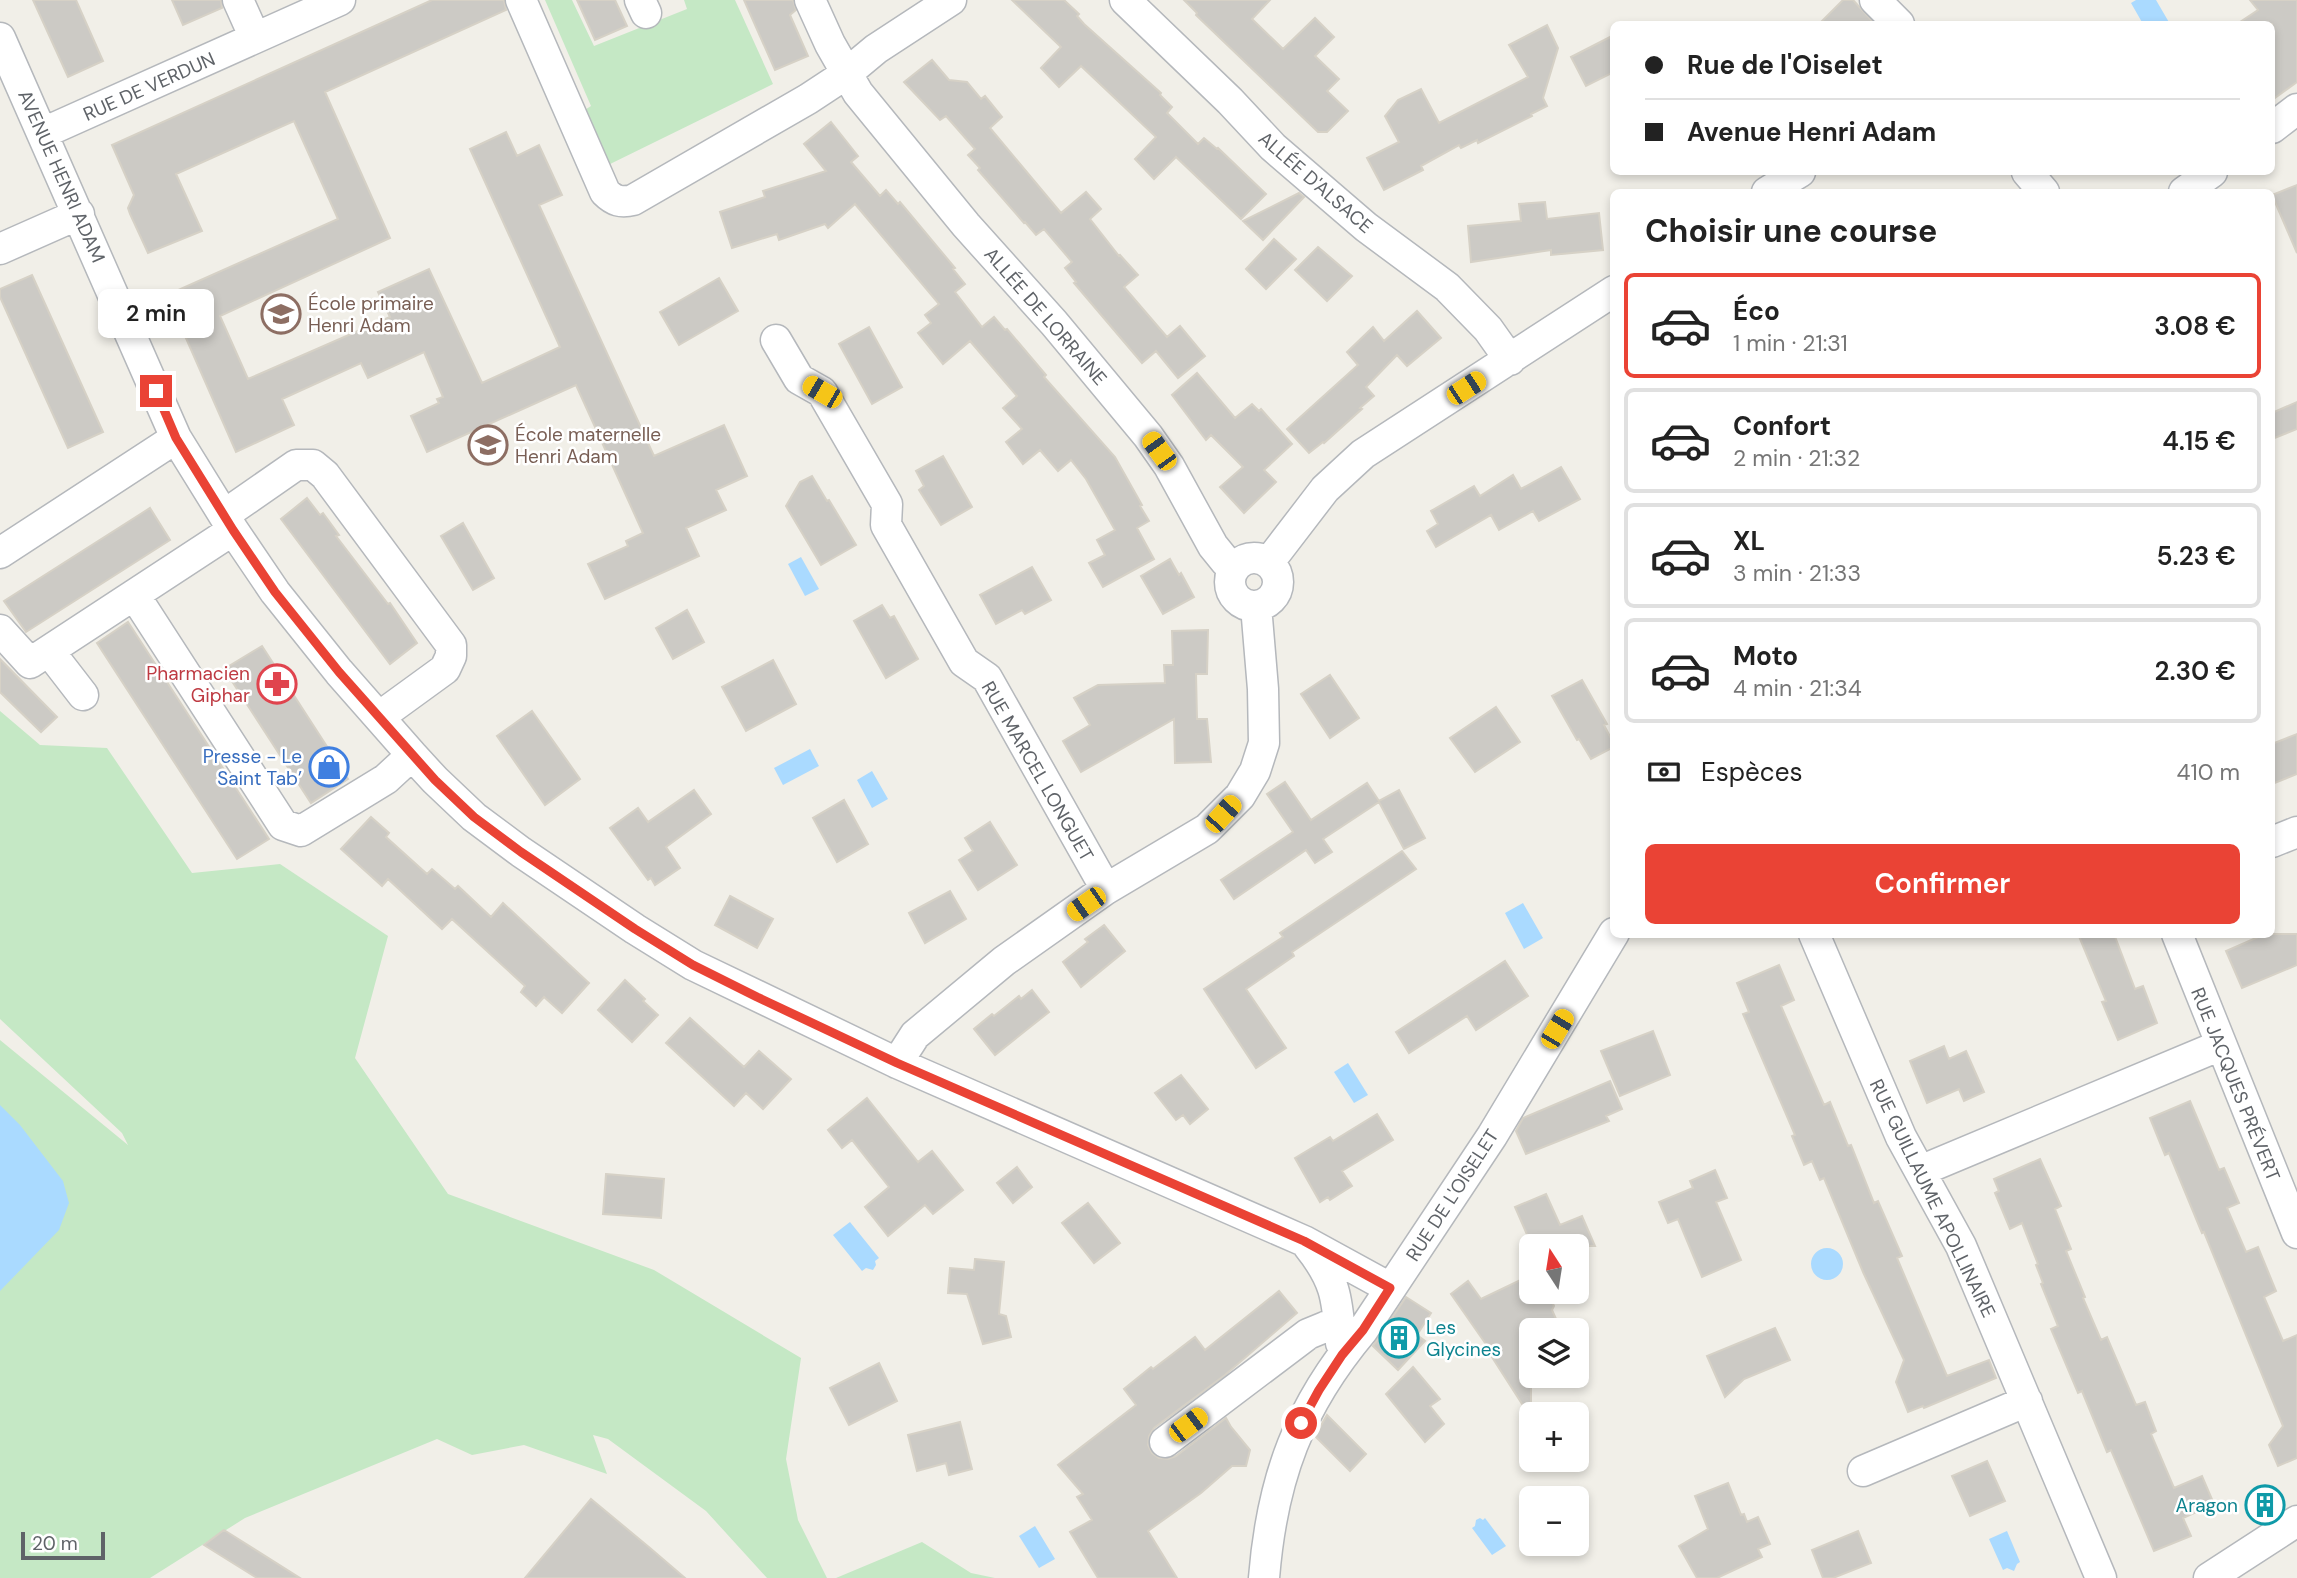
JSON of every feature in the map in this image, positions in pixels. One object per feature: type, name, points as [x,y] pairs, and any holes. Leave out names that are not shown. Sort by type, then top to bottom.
[{"type":"street","points":[[238,0],[255,38]]},
{"type":"street","name":"RUE DE VERDUN","points":[[43,134],[340,0]]},
{"type":"street","points":[[521,0],[605,192],[612,200],[623,202],[633,200],[808,99],[846,74],[876,49],[951,0]]},
{"type":"street","points":[[810,0],[846,74]]},
{"type":"street","name":"ALLÉE D'ALSACE","points":[[1125,0],[1230,101],[1273,148],[1366,227],[1447,287],[1488,329],[1510,360]]},
{"type":"street","points":[[1875,0],[1896,21]]},
{"type":"street","name":"AVENUE HENRI ADAM","points":[[0,38],[176,438],[275,592],[339,672],[412,755],[474,817],[521,852],[693,965],[897,1063],[1304,1241],[1390,1288]]},
{"type":"street","name":"ALLÉE DE LORRAINE","points":[[846,74],[858,93],[966,225],[1054,323],[1148,436],[1176,477],[1213,546],[1226,562],[1234,566]]},
{"type":"street","points":[[2275,126],[2297,109]]},
{"type":"street","points":[[1772,189],[1795,175]]},
{"type":"street","points":[[2030,175],[2041,189]]},
{"type":"street","points":[[2188,189],[2208,175]]},
{"type":"street","points":[[0,249],[79,215]]},
{"type":"street","points":[[1269,562],[1325,489],[1363,454],[1610,294]]},
{"type":"street","name":"RUE MARCEL LONGUET","points":[[776,340],[799,379],[822,392],[887,505],[886,525],[957,651],[964,662],[987,678],[1106,889]]},
{"type":"street","points":[[0,553],[176,438]]},
{"type":"street","points":[[0,630],[30,663],[135,596],[229,523],[296,466],[313,465],[325,475],[451,645],[451,656],[445,669],[379,717]]},
{"type":"street","points":[[1258,558],[1269,562],[1278,573],[1279,584],[1268,603],[1244,605],[1235,599],[1229,587],[1234,566],[1246,559],[1258,558]]},
{"type":"street","points":[[135,596],[283,825],[301,831],[386,779],[412,755]]},
{"type":"street","points":[[897,1063],[915,1035],[1004,961],[1106,889],[1207,829],[1240,796],[1255,771],[1264,743],[1263,689],[1256,606]]},
{"type":"street","points":[[49,651],[83,695]]},
{"type":"street","points":[[2275,841],[2297,831]]},
{"type":"street","name":"RUE DE L'OISELET","points":[[1264,1578],[1273,1506],[1294,1437],[1308,1409],[1492,1136],[1611,938]]},
{"type":"street","name":"RUE GUILLAUME APOLLINAIRE","points":[[1816,938],[1896,1125],[1961,1246],[2101,1578]]},
{"type":"street","name":"RUE JACQUES PRÉVERT","points":[[2179,938],[2221,1045],[2287,1183],[2297,1233]]},
{"type":"street","points":[[1920,1171],[2221,1045]]},
{"type":"street","name":"AVENUE HENRI ADAM","points":[[1304,1241],[1321,1261],[1333,1282],[1342,1355]]},
{"type":"street","points":[[1166,1442],[1308,1334],[1339,1324]]},
{"type":"street","points":[[1863,1471],[2028,1401]]},
{"type":"street","points":[[2209,1578],[2297,1521]]},
{"type":"green space","points":[[545,0],[572,0],[594,46],[687,9],[684,0],[735,0],[773,84],[604,167],[580,113],[591,106]]},
{"type":"green space","points":[[0,711],[40,745],[107,748],[192,873],[280,864],[388,936],[355,1058],[448,1194],[654,1270],[801,1358],[786,1459],[798,1520],[827,1578],[767,1578],[706,1511],[608,1439],[593,1435],[607,1474],[524,1445],[472,1455],[437,1439],[245,1518],[150,1578],[0,1578],[0,1040],[128,1145],[122,1133],[0,1019]]},
{"type":"green space","points":[[922,1542],[971,1573],[995,1578],[836,1578]]},
{"type":"water","points":[[2136,0],[2156,0],[2168,21],[2141,21],[2131,3]]},
{"type":"water","points":[[801,557],[819,589],[805,596],[788,564]]},
{"type":"water","points":[[810,749],[819,766],[783,785],[774,768]]},
{"type":"water","points":[[872,771],[888,799],[872,808],[857,780]]},
{"type":"water","points":[[1523,903],[1543,938],[1524,949],[1505,913]]},
{"type":"water","points":[[1348,1063],[1368,1095],[1354,1103],[1334,1072]]},
{"type":"water","points":[[0,1105],[20,1125],[63,1181],[69,1203],[59,1230],[0,1291]]},
{"type":"water","points":[[850,1222],[879,1258],[875,1261],[873,1270],[866,1268],[862,1271],[833,1235]]},
{"type":"water","points":[[1827,1248],[1838,1253],[1843,1264],[1838,1275],[1827,1280],[1816,1275],[1811,1264],[1816,1253]]},
{"type":"water","points":[[1480,1518],[1485,1518],[1506,1546],[1492,1555],[1472,1528]]},
{"type":"water","points":[[1035,1526],[1055,1559],[1039,1568],[1019,1536]]},
{"type":"water","points":[[2007,1531],[2020,1562],[2014,1571],[2007,1568],[2003,1570],[1989,1539]]},
{"type":"building","points":[[33,0],[76,0],[103,61],[68,77]]},
{"type":"building","points":[[172,0],[221,0],[222,8],[183,25]]},
{"type":"building","points":[[432,0],[504,0],[506,10],[325,92],[390,238],[220,316],[248,379],[390,317],[378,292],[429,269],[482,383],[560,347],[470,149],[506,132],[517,156],[539,145],[562,195],[539,205],[654,456],[724,425],[747,476],[716,490],[726,510],[686,528],[699,556],[605,599],[588,564],[628,546],[626,541],[643,533],[576,385],[427,452],[411,416],[439,403],[437,399],[443,397],[424,352],[368,378],[361,363],[282,399],[294,425],[236,452],[167,295],[338,219],[294,121],[176,174],[202,231],[148,253],[128,208],[134,195],[112,145]]},
{"type":"building","points":[[577,0],[615,0],[627,26],[595,40]]},
{"type":"building","points":[[744,0],[793,0],[796,10],[790,15],[808,56],[775,70]]},
{"type":"building","points":[[1012,0],[1064,0],[1079,14],[1077,16],[1084,24],[1161,93],[1172,107],[1167,113],[1198,144],[1204,138],[1218,148],[1266,194],[1241,219],[1176,157],[1154,179],[1135,159],[1156,137],[1081,66],[1059,87],[1041,68],[1061,47]]},
{"type":"building","points":[[1184,0],[1270,0],[1252,19],[1283,49],[1315,18],[1334,37],[1315,56],[1339,79],[1327,91],[1348,111],[1327,132],[1318,132],[1196,15]]},
{"type":"building","points":[[1843,0],[1853,0],[1872,21],[1822,21]]},
{"type":"building","points":[[2250,0],[2297,0],[2297,82],[2275,98],[2275,21],[2242,21],[2258,10]]},
{"type":"building","points":[[1547,25],[1558,48],[1543,98],[1547,106],[1478,143],[1477,140],[1461,148],[1459,145],[1421,166],[1423,170],[1384,190],[1367,158],[1399,142],[1385,116],[1398,100],[1421,89],[1439,123],[1528,77],[1509,45]]},
{"type":"building","points":[[1610,37],[1610,74],[1586,86],[1571,57]]},
{"type":"building","points":[[932,60],[949,80],[967,82],[981,99],[985,96],[1002,117],[990,128],[1061,213],[1086,192],[1101,209],[1090,219],[1138,275],[1124,287],[1167,337],[1180,326],[1205,356],[1178,378],[1156,351],[1142,363],[1074,283],[1076,282],[1065,268],[1072,262],[1044,229],[1036,235],[1024,223],[968,155],[975,149],[946,116],[940,120],[904,82]]},
{"type":"building","points":[[831,122],[858,156],[851,162],[880,196],[886,190],[898,204],[900,202],[955,268],[953,269],[965,284],[955,292],[982,327],[994,317],[1007,329],[1046,375],[1044,377],[1115,457],[1149,521],[1137,528],[1154,559],[1103,587],[1089,563],[1105,555],[1097,540],[1115,530],[1086,479],[1071,460],[1058,471],[1040,450],[1023,464],[1006,442],[1022,429],[1003,408],[1017,396],[970,341],[943,364],[918,333],[931,323],[925,315],[939,304],[855,204],[828,228],[825,224],[779,240],[777,234],[732,248],[720,212],[765,197],[763,191],[826,171],[804,144]]},
{"type":"building","points":[[2297,185],[2297,253],[2275,202],[2275,194]]},
{"type":"building","points":[[1299,193],[1304,197],[1263,240],[1243,221]]},
{"type":"building","points":[[1545,202],[1547,219],[1599,213],[1603,250],[1551,255],[1551,250],[1471,262],[1468,226],[1521,221],[1519,204]]},
{"type":"building","points":[[1274,239],[1296,259],[1266,289],[1246,269]]},
{"type":"building","points":[[1318,247],[1352,276],[1327,301],[1295,270]]},
{"type":"building","points":[[32,275],[103,432],[68,448],[0,297],[0,289]]},
{"type":"building","points":[[719,278],[738,311],[679,345],[660,312]]},
{"type":"building","points":[[1417,311],[1441,338],[1407,366],[1397,355],[1366,387],[1374,396],[1324,443],[1309,453],[1287,429],[1358,365],[1347,352],[1373,327],[1384,341]]},
{"type":"building","points":[[869,327],[902,387],[872,404],[839,344]]},
{"type":"building","points":[[1197,373],[1235,418],[1252,404],[1259,411],[1261,409],[1292,444],[1264,470],[1276,482],[1244,513],[1220,487],[1243,467],[1211,435],[1206,440],[1172,395]]},
{"type":"building","points":[[2297,402],[2297,429],[2275,438],[2275,412]]},
{"type":"building","points":[[943,456],[972,507],[941,525],[919,490],[924,486],[916,471]]},
{"type":"building","points":[[1561,467],[1580,499],[1539,521],[1533,511],[1499,530],[1491,515],[1436,547],[1427,531],[1438,524],[1431,511],[1474,486],[1480,496],[1513,475],[1521,489]]},
{"type":"building","points":[[812,476],[856,545],[821,565],[786,506],[800,482]]},
{"type":"building","points":[[307,498],[320,515],[323,513],[339,535],[336,536],[388,604],[390,603],[417,643],[390,664],[281,519]]},
{"type":"building","points":[[150,508],[170,540],[26,632],[4,601]]},
{"type":"building","points":[[463,523],[494,578],[473,590],[441,536]]},
{"type":"building","points":[[1170,559],[1194,597],[1163,614],[1141,576]]},
{"type":"building","points":[[1032,567],[1051,600],[1025,614],[1022,610],[996,624],[980,595]]},
{"type":"building","points":[[882,605],[890,618],[894,616],[918,659],[886,678],[854,621]]},
{"type":"building","points":[[687,610],[704,642],[673,659],[656,628]]},
{"type":"building","points":[[128,622],[269,839],[237,859],[97,643]]},
{"type":"building","points":[[1208,630],[1207,674],[1196,674],[1197,719],[1207,719],[1211,762],[1175,763],[1174,719],[1081,772],[1063,741],[1090,725],[1074,698],[1098,685],[1165,683],[1164,665],[1173,665],[1172,631]]},
{"type":"building","points":[[262,646],[348,779],[311,803],[224,669]]},
{"type":"building","points":[[0,659],[57,717],[41,732],[0,692]]},
{"type":"building","points":[[773,660],[796,704],[746,731],[722,687]]},
{"type":"building","points":[[1330,675],[1359,718],[1330,738],[1301,694]]},
{"type":"building","points":[[1582,680],[1607,724],[1604,725],[1610,736],[1610,749],[1591,759],[1552,696]]},
{"type":"building","points":[[1496,707],[1520,742],[1475,772],[1450,738]]},
{"type":"building","points":[[532,711],[580,779],[545,805],[497,736]]},
{"type":"building","points":[[2297,734],[2297,774],[2275,783],[2275,743]]},
{"type":"building","points":[[1285,782],[1311,820],[1367,783],[1379,801],[1399,790],[1425,838],[1404,849],[1379,802],[1323,839],[1332,852],[1315,863],[1306,850],[1234,899],[1221,880],[1293,832],[1267,794]]},
{"type":"building","points":[[694,790],[711,814],[666,847],[680,868],[655,885],[651,878],[648,880],[610,828],[638,808],[648,822]]},
{"type":"building","points":[[844,800],[868,844],[837,862],[813,818]]},
{"type":"building","points":[[371,817],[389,833],[386,837],[427,874],[432,869],[455,889],[458,886],[491,917],[503,903],[589,983],[562,1013],[544,997],[536,1006],[521,992],[525,986],[452,919],[442,929],[388,879],[382,886],[341,849]]},
{"type":"building","points":[[990,822],[1017,865],[978,890],[959,860],[973,851],[965,838]]},
{"type":"building","points":[[1402,851],[1416,869],[1292,952],[1294,956],[1246,989],[1286,1048],[1256,1068],[1204,989],[1283,937],[1280,933]]},
{"type":"building","points":[[950,891],[966,919],[925,943],[909,913]]},
{"type":"building","points":[[730,896],[773,919],[757,948],[715,925]]},
{"type":"building","points":[[1104,925],[1125,951],[1081,987],[1063,962],[1088,942],[1085,939]]},
{"type":"building","points":[[2275,934],[2297,934],[2297,965],[2242,988],[2226,951],[2256,938],[2275,938]]},
{"type":"building","points":[[2080,938],[2116,938],[2135,989],[2143,986],[2157,1023],[2118,1040],[2102,1002],[2106,1001]]},
{"type":"building","points":[[1505,961],[1528,996],[1476,1030],[1467,1016],[1409,1053],[1396,1032]]},
{"type":"building","points":[[1779,965],[1794,1000],[1781,1006],[1824,1105],[1830,1102],[1874,1203],[1878,1201],[1902,1256],[1897,1258],[1947,1376],[1989,1360],[1996,1378],[1908,1412],[1896,1382],[1904,1360],[1863,1272],[1824,1178],[1820,1180],[1812,1161],[1804,1165],[1792,1136],[1795,1135],[1743,1014],[1749,1012],[1737,983]]},
{"type":"building","points":[[625,980],[658,1015],[632,1042],[598,1010]]},
{"type":"building","points":[[1032,990],[1049,1012],[995,1055],[974,1029],[992,1014],[994,1016],[1019,996],[1021,999]]},
{"type":"building","points":[[690,1018],[744,1067],[759,1051],[791,1079],[763,1109],[746,1093],[734,1106],[666,1043]]},
{"type":"building","points":[[1653,1031],[1670,1075],[1620,1096],[1601,1051]]},
{"type":"building","points":[[1944,1046],[1949,1059],[1966,1051],[1984,1092],[1964,1101],[1959,1089],[1927,1103],[1910,1061]]},
{"type":"building","points":[[1181,1075],[1208,1109],[1190,1124],[1183,1115],[1176,1120],[1155,1093]]},
{"type":"building","points":[[1610,1081],[1622,1109],[1606,1116],[1609,1121],[1526,1154],[1516,1131],[1523,1118]]},
{"type":"building","points":[[867,1098],[918,1162],[932,1151],[963,1190],[933,1214],[925,1205],[888,1236],[865,1207],[889,1187],[852,1140],[842,1148],[828,1130]]},
{"type":"building","points":[[2190,1101],[2219,1170],[2224,1168],[2239,1203],[2227,1208],[2246,1252],[2258,1247],[2276,1291],[2264,1297],[2283,1341],[2297,1335],[2297,1458],[2278,1466],[2269,1445],[2283,1426],[2204,1232],[2202,1233],[2169,1153],[2165,1155],[2150,1118]]},
{"type":"building","points":[[1377,1114],[1393,1140],[1342,1171],[1352,1186],[1330,1200],[1328,1197],[1320,1202],[1295,1158],[1330,1137],[1333,1141]]},
{"type":"building","points":[[2040,1159],[2061,1206],[2055,1209],[2071,1249],[2066,1251],[2085,1297],[2083,1298],[2101,1340],[2107,1337],[2136,1405],[2145,1402],[2156,1431],[2151,1434],[2174,1488],[2202,1476],[2214,1504],[2183,1518],[2191,1536],[2154,1551],[2111,1450],[2107,1452],[2082,1391],[2078,1393],[2051,1329],[2058,1326],[2041,1284],[2043,1283],[2036,1265],[2038,1264],[2022,1223],[2010,1229],[1995,1193],[1999,1191],[1994,1179]]},
{"type":"building","points":[[1017,1167],[1032,1187],[1013,1203],[997,1183]]},
{"type":"building","points":[[1715,1170],[1727,1198],[1716,1202],[1741,1260],[1702,1277],[1678,1219],[1668,1223],[1659,1202],[1693,1188],[1690,1181]]},
{"type":"building","points":[[606,1174],[664,1179],[661,1218],[603,1214]]},
{"type":"building","points":[[1546,1194],[1560,1225],[1582,1216],[1595,1246],[1589,1246],[1589,1234],[1527,1234],[1515,1207]]},
{"type":"building","points":[[1088,1203],[1120,1243],[1094,1263],[1062,1223]]},
{"type":"building","points":[[975,1259],[1004,1262],[999,1314],[1006,1316],[1011,1337],[983,1344],[967,1294],[948,1293],[950,1268],[974,1270]]},
{"type":"building","points":[[1468,1281],[1481,1299],[1519,1281],[1519,1304],[1553,1304],[1552,1310],[1556,1318],[1519,1318],[1519,1388],[1531,1388],[1531,1402],[1521,1402],[1488,1351],[1490,1350],[1451,1294]]},
{"type":"building","points":[[1279,1291],[1297,1313],[1225,1375],[1154,1428],[1149,1436],[1148,1445],[1152,1453],[1159,1458],[1168,1459],[1176,1456],[1226,1418],[1250,1450],[1246,1466],[1232,1466],[1201,1493],[1148,1531],[1177,1578],[1098,1578],[1070,1532],[1092,1520],[1077,1497],[1083,1494],[1058,1465],[1136,1405],[1124,1389],[1151,1367],[1153,1369],[1195,1337],[1205,1350]]},
{"type":"building","name":"Les Glycines","points":[[1406,1297],[1431,1313],[1417,1335],[1425,1341],[1398,1370],[1373,1346]]},
{"type":"building","points":[[1775,1328],[1790,1360],[1744,1379],[1725,1397],[1707,1356]]},
{"type":"building","points":[[879,1363],[897,1401],[849,1425],[830,1388]]},
{"type":"building","points":[[1413,1367],[1440,1399],[1430,1406],[1444,1424],[1425,1442],[1386,1394]]},
{"type":"building","points":[[1327,1415],[1366,1454],[1350,1471],[1315,1436]]},
{"type":"building","points":[[960,1422],[972,1469],[949,1475],[946,1463],[917,1471],[908,1435]]},
{"type":"building","points":[[1987,1461],[2005,1501],[1970,1516],[1952,1476]]},
{"type":"building","points":[[1728,1483],[1741,1515],[1744,1514],[1747,1522],[1758,1517],[1770,1544],[1758,1549],[1762,1557],[1717,1578],[1697,1578],[1679,1546],[1708,1529],[1695,1496]]},
{"type":"building","points":[[591,1499],[650,1548],[685,1578],[525,1578]]},
{"type":"building","points":[[224,1530],[300,1578],[257,1578],[204,1545]]},
{"type":"building","points":[[1858,1531],[1871,1563],[1833,1578],[1823,1578],[1812,1550]]},
{"type":"place","name":"École primaire Henri Adam","points":[[281,314]]},
{"type":"place","name":"École maternelle Henri Adam","points":[[488,445]]},
{"type":"place","name":"Pharmacien Giphar","points":[[277,684]]},
{"type":"place","name":"Presse - Le Saint Tab’","points":[[329,767]]},
{"type":"place","name":"Les Glycines","points":[[1399,1338]]},
{"type":"place","name":"Aragon","points":[[2265,1505]]},
{"type":"route","points":[[156,391],[176,438],[275,592],[339,672],[435,780],[474,817],[521,852],[693,965],[897,1063],[1304,1241],[1390,1288],[1363,1330],[1342,1355],[1301,1423]]}]
